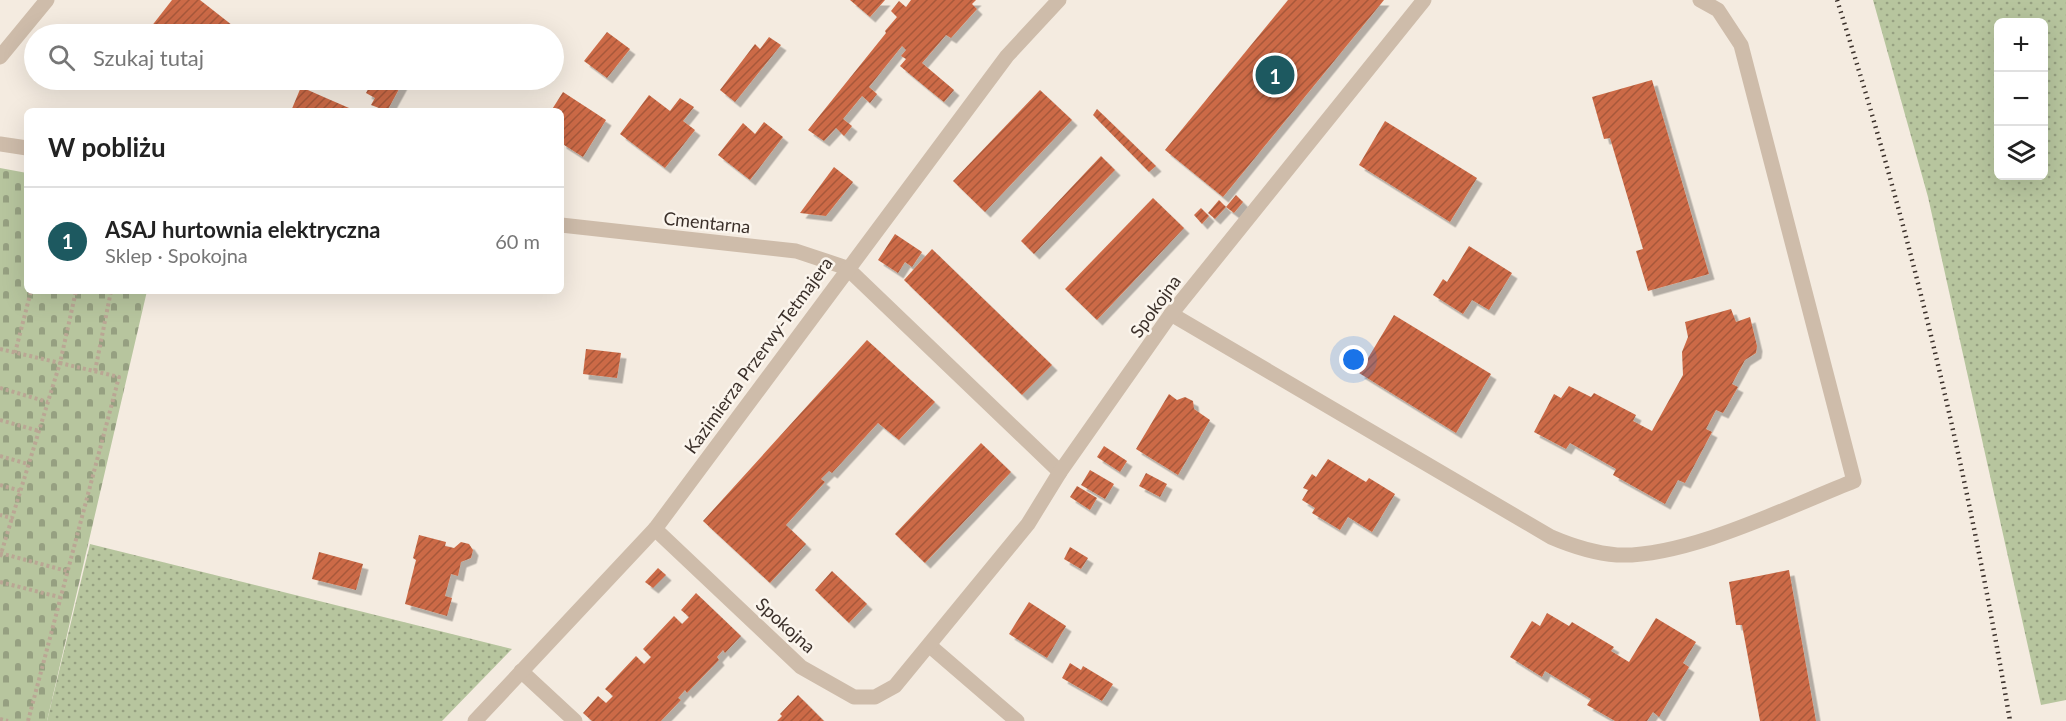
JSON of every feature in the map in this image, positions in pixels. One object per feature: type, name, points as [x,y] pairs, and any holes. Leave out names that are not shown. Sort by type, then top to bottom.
[{"type":"street","points":[[27,24],[47,0]]},
{"type":"street","name":"Kazimierza Przerwy-Tetmajera","points":[[475,721],[655,529],[1006,56],[1059,0]]},
{"type":"street","name":"Spokojna","points":[[655,529],[801,667],[854,697],[875,697],[895,686],[1028,524],[1060,472],[1171,314],[1424,0]]},
{"type":"street","points":[[1171,314],[1551,537],[1594,552],[1619,555],[1673,549],[1704,540],[1854,481],[1741,45],[1718,10],[1700,0]]},
{"type":"street","points":[[0,57],[24,28]]},
{"type":"street","points":[[0,144],[24,148]]},
{"type":"street","name":"Cmentarna","points":[[564,225],[796,251],[847,268]]},
{"type":"street","points":[[847,268],[1060,472]]},
{"type":"street","points":[[930,646],[1017,721]]},
{"type":"street","points":[[522,671],[575,721]]},
{"type":"path","points":[[17,353],[30,294]]},
{"type":"path","points":[[67,571],[0,554],[60,363],[75,294]]},
{"type":"path","points":[[95,371],[110,294]]},
{"type":"path","points":[[0,349],[119,376],[28,721]]},
{"type":"path","points":[[0,388],[48,402]]},
{"type":"path","points":[[0,420],[39,431]]},
{"type":"path","points":[[0,456],[28,464]]},
{"type":"path","points":[[0,485],[21,491]]},
{"type":"path","points":[[0,515],[12,518]]},
{"type":"path","points":[[0,582],[59,597]]},
{"type":"path","points":[[0,719],[8,721]]},
{"type":"green space","points":[[1873,0],[2066,0],[2066,700],[2041,705],[1928,197]]},
{"type":"green space","points":[[0,168],[24,172],[24,294],[146,294],[47,721],[0,721]]},
{"type":"green space","points":[[90,544],[512,649],[442,721],[47,721]]},
{"type":"building","points":[[172,0],[200,0],[231,24],[153,24]]},
{"type":"building","points":[[850,0],[885,0],[870,17]]},
{"type":"building","points":[[911,0],[976,0],[972,4],[977,9],[951,38],[946,35],[922,63],[954,90],[944,102],[900,66],[906,59],[901,56],[906,50],[902,46],[869,87],[877,94],[870,103],[862,96],[843,119],[852,126],[844,136],[836,128],[824,141],[808,130],[886,33],[885,31],[897,17],[891,11],[899,1],[906,7]]},
{"type":"building","points":[[1288,0],[1384,0],[1223,197],[1165,150]]},
{"type":"building","points":[[607,32],[630,49],[607,78],[584,61]]},
{"type":"building","points":[[769,37],[781,45],[735,102],[720,90],[755,44],[760,49]]},
{"type":"building","points":[[1652,80],[1709,274],[1648,291],[1636,251],[1643,249],[1610,138],[1604,139],[1592,97]]},
{"type":"building","points":[[300,90],[308,90],[349,108],[292,108]]},
{"type":"building","points":[[368,90],[399,90],[389,108],[371,105],[375,98],[366,93]]},
{"type":"building","points":[[1040,90],[1072,120],[985,212],[953,181]]},
{"type":"building","points":[[563,92],[606,120],[583,157],[564,145],[564,108],[553,108]]},
{"type":"building","points":[[649,95],[670,111],[680,98],[694,107],[683,121],[695,130],[665,168],[620,134]]},
{"type":"building","points":[[1097,109],[1156,166],[1149,172],[1093,115]]},
{"type":"building","points":[[1385,121],[1477,178],[1450,222],[1359,165]]},
{"type":"building","points":[[764,122],[783,137],[750,180],[718,155],[743,123],[755,134]]},
{"type":"building","points":[[1101,156],[1115,170],[1034,254],[1021,241]]},
{"type":"building","points":[[834,167],[853,182],[826,216],[800,213]]},
{"type":"building","points":[[1236,195],[1243,202],[1234,213],[1226,207]]},
{"type":"building","points":[[1153,198],[1184,228],[1097,320],[1065,289]]},
{"type":"building","points":[[1219,200],[1226,207],[1215,219],[1208,213]]},
{"type":"building","points":[[1201,208],[1209,216],[1202,224],[1194,215]]},
{"type":"building","points":[[895,234],[922,252],[912,267],[905,262],[898,273],[878,260]]},
{"type":"building","points":[[1469,246],[1512,273],[1489,310],[1472,300],[1463,314],[1433,295],[1443,279],[1447,282]]},
{"type":"building","points":[[932,249],[1052,365],[1022,395],[904,280]]},
{"type":"building","points":[[1731,309],[1736,322],[1750,317],[1757,346],[1756,353],[1745,360],[1732,384],[1738,387],[1723,413],[1716,410],[1706,429],[1712,432],[1685,483],[1678,480],[1665,504],[1613,475],[1616,469],[1570,443],[1566,449],[1534,432],[1554,394],[1561,398],[1569,386],[1591,397],[1594,393],[1636,415],[1633,421],[1652,431],[1683,375],[1682,352],[1688,337],[1685,322]]},
{"type":"building","points":[[1394,315],[1491,374],[1456,433],[1359,373]]},
{"type":"building","points":[[867,340],[935,402],[899,440],[878,423],[832,473],[829,471],[821,479],[825,482],[786,525],[806,544],[770,583],[703,521]]},
{"type":"building","points":[[586,349],[621,353],[617,378],[583,374]]},
{"type":"building","points":[[1169,394],[1177,400],[1185,397],[1193,401],[1194,409],[1210,420],[1178,475],[1136,449]]},
{"type":"building","points":[[981,443],[1011,472],[925,563],[895,534]]},
{"type":"building","points":[[1104,446],[1127,461],[1120,472],[1097,457]]},
{"type":"building","points":[[1328,459],[1366,482],[1369,478],[1395,494],[1372,532],[1348,517],[1340,530],[1312,513],[1315,508],[1302,500],[1308,490],[1303,488],[1312,474],[1316,477]]},
{"type":"building","points":[[1090,470],[1114,484],[1105,499],[1081,485]]},
{"type":"building","points":[[1146,473],[1167,484],[1160,497],[1139,486]]},
{"type":"building","points":[[1077,486],[1097,498],[1090,510],[1070,497]]},
{"type":"building","points":[[419,535],[446,542],[445,546],[454,548],[461,542],[469,544],[473,550],[471,558],[461,562],[458,576],[451,574],[445,596],[452,598],[447,616],[405,604],[416,560],[413,558]]},
{"type":"building","points":[[1070,547],[1088,558],[1081,569],[1064,559]]},
{"type":"building","points":[[319,552],[363,564],[356,590],[312,579]]},
{"type":"building","points":[[658,568],[666,575],[653,588],[645,582]]},
{"type":"building","points":[[1789,570],[1816,721],[1760,721],[1742,625],[1736,625],[1729,582]]},
{"type":"building","points":[[832,571],[867,604],[849,623],[815,590]]},
{"type":"building","points":[[696,593],[741,636],[725,653],[723,650],[717,657],[719,660],[687,693],[685,690],[678,698],[681,700],[661,721],[592,721],[583,713],[598,696],[606,703],[613,696],[605,689],[636,656],[644,664],[651,657],[643,649],[674,616],[682,624],[689,617],[681,610]]},
{"type":"building","points":[[1029,602],[1066,626],[1047,658],[1009,634]]},
{"type":"building","points":[[1547,613],[1569,626],[1572,622],[1614,647],[1611,651],[1629,662],[1656,618],[1696,642],[1683,663],[1689,667],[1659,717],[1653,712],[1647,721],[1615,721],[1587,705],[1591,699],[1545,671],[1542,677],[1510,657],[1532,621],[1540,626]]},
{"type":"building","points":[[1070,663],[1081,670],[1083,666],[1113,684],[1102,701],[1062,678]]},
{"type":"building","points":[[798,695],[824,721],[777,721],[782,716],[780,714]]},
{"type":"railway","points":[[1837,0],[1890,178],[1936,358],[1976,538],[2010,721]]},
{"type":"place","name":"ASAJ hurtownia elektryczna","points":[[1275,75]]}]
